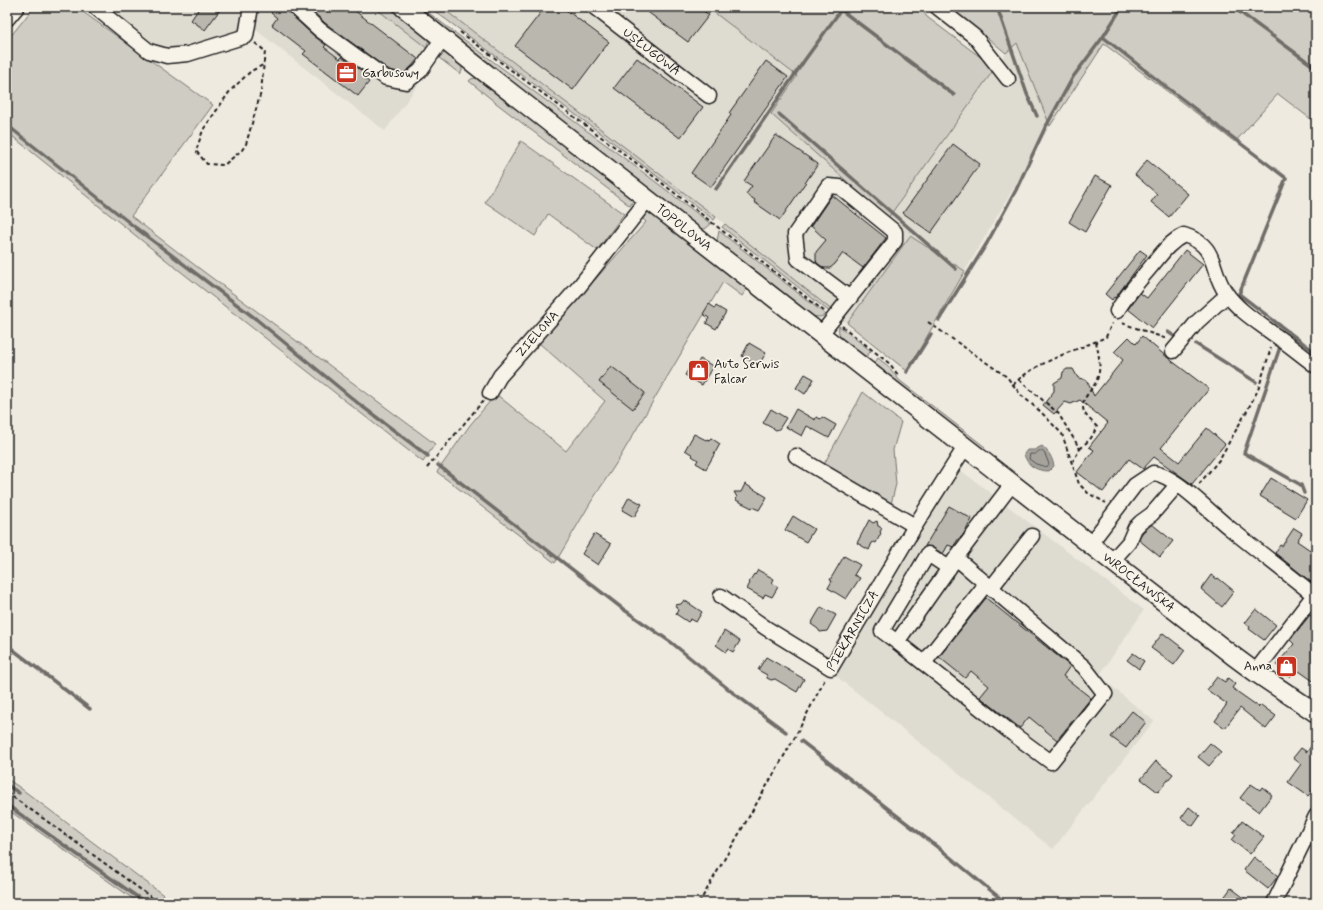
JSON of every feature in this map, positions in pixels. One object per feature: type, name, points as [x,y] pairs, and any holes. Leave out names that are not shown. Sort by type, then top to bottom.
[{"type":"main road","name":"TOPOLOWA","points":[[403,7],[451,35],[648,199],[966,447]]},
{"type":"main road","name":"WROCŁAWSKA","points":[[966,447],[1256,672],[1316,713]]},
{"type":"street","points":[[7,19],[17,7]]},
{"type":"street","points":[[95,7],[148,51],[167,56],[188,54],[246,36],[251,7]]},
{"type":"street","points":[[295,7],[320,30],[386,78],[406,82],[420,70],[451,35]]},
{"type":"street","name":"USŁUGOWA","points":[[594,7],[709,96]]},
{"type":"street","points":[[937,7],[975,38],[1008,79]]},
{"type":"street","points":[[821,334],[834,319],[895,241],[895,232],[840,186],[828,186],[795,234],[798,258],[850,298]]},
{"type":"street","name":"ZIELONA","points":[[490,393],[500,376],[578,288],[648,199]]},
{"type":"street","points":[[1115,316],[1125,297],[1166,248],[1174,240],[1184,235],[1202,243],[1208,250],[1221,283],[1228,295],[1251,318],[1316,366]]},
{"type":"street","points":[[1176,347],[1197,322],[1228,295]]},
{"type":"street","name":"PIEKARNICZA","points":[[831,668],[915,526],[966,447]]},
{"type":"street","points":[[796,456],[915,526]]},
{"type":"street","points":[[1090,544],[1135,485],[1153,474],[1161,476],[1177,485],[1190,495],[1230,529],[1314,595],[1256,672]]},
{"type":"street","points":[[897,642],[953,563],[1012,484]]},
{"type":"street","points":[[1112,561],[1129,542],[1135,528],[1140,522],[1152,514],[1177,485]]},
{"type":"street","points":[[924,663],[1032,536]]},
{"type":"street","points":[[928,554],[953,563],[989,586],[1084,666],[1105,694],[1051,762],[882,631],[928,554]]},
{"type":"street","points":[[721,596],[766,628],[831,668]]},
{"type":"street","points":[[1274,903],[1316,816]]},
{"type":"path","points":[[451,35],[643,168],[890,364],[899,376]]},
{"type":"path","points":[[246,36],[265,51],[261,92],[246,144],[242,150],[224,164],[208,164],[196,151],[203,130],[230,91],[251,71],[263,65]]},
{"type":"path","points":[[1013,385],[1026,373],[1056,358],[1106,337],[1115,316],[1176,347]]},
{"type":"path","points":[[928,322],[1007,376],[1021,395],[1041,412],[1062,434],[1079,484],[1088,493],[1116,510]]},
{"type":"path","points":[[1190,495],[1219,460],[1258,390],[1274,340],[1273,334]]},
{"type":"path","points":[[1072,462],[1080,449],[1091,438],[1097,427],[1086,416],[1082,408],[1084,401],[1096,382],[1099,372],[1100,357],[1096,342]]},
{"type":"path","points":[[1018,379],[1058,413],[1080,449]]},
{"type":"path","points":[[427,468],[490,393]]},
{"type":"path","name":"PIEKARNICZA","points":[[699,903],[795,737],[831,668]]},
{"type":"path","points":[[7,793],[159,903]]},
{"type":"shaded area","points":[[34,7],[76,7],[213,105],[131,216],[435,444],[423,462],[161,256],[7,132],[7,44],[10,37]]},
{"type":"shaded area","name":"Garbusowy","points":[[108,7],[374,7],[438,57],[385,131],[256,30],[238,30],[168,51],[160,49]]},
{"type":"shaded area","points":[[374,7],[394,7],[428,35],[430,39],[427,44],[429,46],[428,49]]},
{"type":"shaded area","points":[[419,7],[711,224],[705,229],[699,229],[441,29]]},
{"type":"shaded area","points":[[429,7],[441,7],[716,217],[714,220],[606,137]]},
{"type":"shaded area","points":[[441,7],[582,7],[701,97],[605,7],[707,7],[797,76],[772,114],[888,218],[1006,53],[1017,43],[1050,126],[965,271],[910,236],[847,323],[716,217]]},
{"type":"shaded area","points":[[707,7],[920,7],[927,17],[995,68],[888,218],[771,114],[797,76]]},
{"type":"shaded area","points":[[950,7],[1316,7],[1316,123],[1278,94],[1235,142],[1104,44],[1050,126],[1017,43],[1006,53]]},
{"type":"shaded area","points":[[445,51],[462,62],[462,71],[460,74],[438,57],[439,54],[442,56]]},
{"type":"shaded area","points":[[480,77],[634,199],[630,206],[469,81]]},
{"type":"shaded area","points":[[521,141],[624,214],[597,250],[548,214],[535,236],[485,202]]},
{"type":"shaded area","points":[[647,210],[652,211],[748,286],[742,296],[723,282],[619,459],[591,502],[555,563],[437,472],[470,425],[496,394],[566,451],[605,401],[539,343],[646,222],[639,215]]},
{"type":"shaded area","points":[[725,224],[833,311],[831,313],[722,227]]},
{"type":"shaded area","points":[[719,231],[826,315],[820,317],[807,316],[719,246],[717,241]]},
{"type":"shaded area","points":[[910,236],[965,271],[907,371],[847,323]]},
{"type":"shaded area","points":[[839,326],[871,351],[864,359],[846,345],[840,337]]},
{"type":"shaded area","points":[[878,358],[888,366],[899,380],[985,447],[981,451],[873,365]]},
{"type":"shaded area","points":[[863,392],[901,422],[893,450],[896,484],[891,504],[823,466]]},
{"type":"shaded area","points":[[959,469],[1144,610],[1099,676],[1154,721],[1053,849],[836,676]]},
{"type":"shaded area","points":[[7,779],[174,903],[139,903],[7,809]]},
{"type":"water","points":[[1042,446],[1050,455],[1054,466],[1049,471],[1040,470],[1033,467],[1025,458],[1024,454],[1027,450],[1034,450]]},
{"type":"building","points":[[200,7],[222,7],[205,30],[191,20]]},
{"type":"building","points":[[276,7],[287,7],[289,13],[326,45],[324,47],[340,59],[342,57],[368,75],[365,79],[369,82],[358,96],[303,54],[306,51],[272,25],[277,18],[271,13]]},
{"type":"building","points":[[308,7],[350,7],[418,59],[404,73],[389,70],[325,23]]},
{"type":"building","points":[[545,7],[562,7],[609,42],[573,90],[515,46]]},
{"type":"building","points":[[641,7],[698,7],[709,15],[688,42]]},
{"type":"building","points":[[637,58],[703,107],[680,138],[614,88]]},
{"type":"building","points":[[766,61],[788,77],[711,187],[691,173],[731,115],[729,113]]},
{"type":"building","points":[[776,135],[818,164],[780,220],[754,202],[755,200],[746,194],[752,186],[744,181]]},
{"type":"building","points":[[953,144],[980,164],[931,233],[903,213]]},
{"type":"building","points":[[1147,160],[1188,194],[1169,217],[1151,202],[1157,194],[1135,175]]},
{"type":"building","points":[[1095,176],[1112,185],[1085,232],[1069,222]]},
{"type":"building","points":[[832,195],[886,238],[863,268],[843,253],[830,268],[824,268],[817,263],[816,252],[826,240],[811,226]]},
{"type":"building","points":[[1140,250],[1147,255],[1112,300],[1105,294]]},
{"type":"building","points":[[1185,250],[1203,264],[1152,328],[1128,309],[1140,293],[1147,298]]},
{"type":"building","points":[[709,304],[726,312],[716,329],[706,323],[709,318],[703,314]]},
{"type":"building","points":[[1142,336],[1209,389],[1161,448],[1179,462],[1207,428],[1225,444],[1192,484],[1154,457],[1143,469],[1129,459],[1103,492],[1077,472],[1094,450],[1089,447],[1108,423],[1080,400],[1071,404],[1065,402],[1054,414],[1043,405],[1054,391],[1054,383],[1062,378],[1063,372],[1067,369],[1073,369],[1078,378],[1087,381],[1094,396],[1123,360],[1114,352],[1129,337],[1136,344]]},
{"type":"building","points":[[749,343],[766,353],[758,366],[742,356]]},
{"type":"building","name":"Auto Serwis Falcar","points":[[700,359],[713,366],[702,385],[685,375],[692,363],[696,366]]},
{"type":"building","points":[[611,366],[645,393],[633,409],[599,382]]},
{"type":"building","points":[[805,374],[814,379],[805,394],[796,388]]},
{"type":"building","points":[[771,409],[786,418],[779,429],[776,430],[763,423]]},
{"type":"building","points":[[796,409],[815,420],[816,417],[821,419],[822,417],[836,425],[829,438],[807,426],[802,436],[786,427]]},
{"type":"building","points":[[694,434],[706,440],[711,438],[720,444],[706,469],[696,463],[698,460],[685,450]]},
{"type":"building","points":[[1271,478],[1307,500],[1296,518],[1260,496]]},
{"type":"building","points":[[745,484],[767,497],[759,510],[736,500],[737,497],[734,492],[741,492]]},
{"type":"building","points":[[629,497],[642,504],[634,517],[622,510]]},
{"type":"building","points":[[949,506],[972,519],[963,535],[953,547],[948,545],[943,554],[932,547],[925,546]]},
{"type":"building","points":[[793,516],[814,529],[806,542],[785,530]]},
{"type":"building","points":[[869,520],[873,523],[877,521],[878,526],[882,528],[876,543],[872,543],[869,550],[857,543]]},
{"type":"building","points":[[1151,525],[1173,541],[1160,557],[1139,540],[1142,533]]},
{"type":"building","points":[[1294,528],[1302,533],[1297,541],[1316,554],[1316,586],[1275,553],[1280,545],[1282,546]]},
{"type":"building","points":[[594,534],[611,544],[598,565],[582,554]]},
{"type":"building","points":[[844,556],[860,565],[854,575],[860,578],[846,599],[828,588],[832,581],[830,580]]},
{"type":"building","points":[[758,570],[774,579],[772,583],[778,587],[772,597],[765,594],[763,598],[747,589],[750,583],[749,582]]},
{"type":"building","points":[[1211,575],[1217,579],[1218,578],[1234,591],[1222,607],[1201,589]]},
{"type":"building","points":[[986,598],[1070,666],[1063,676],[1091,698],[1057,740],[1029,717],[1020,728],[980,697],[989,686],[971,671],[965,678],[939,657]]},
{"type":"building","points":[[684,600],[702,612],[696,622],[691,619],[688,622],[676,614],[678,610],[675,605],[681,604]]},
{"type":"building","points":[[821,607],[836,615],[827,631],[820,632],[811,624]]},
{"type":"building","points":[[1256,609],[1276,625],[1264,640],[1249,629],[1250,627],[1245,623]]},
{"type":"building","points":[[1316,609],[1316,683],[1299,671],[1297,673],[1295,671],[1290,677],[1276,665],[1294,644],[1290,640]]},
{"type":"building","points":[[724,631],[740,641],[733,652],[728,649],[726,652],[716,645]]},
{"type":"building","points":[[1163,633],[1185,650],[1174,665],[1151,648]]},
{"type":"building","points":[[1133,653],[1144,661],[1139,669],[1127,660]]},
{"type":"building","points":[[766,657],[804,679],[797,692],[775,679],[771,680],[767,678],[767,675],[758,670]]},
{"type":"building","points":[[1217,677],[1225,682],[1228,678],[1235,684],[1232,688],[1259,707],[1261,705],[1276,716],[1266,729],[1240,708],[1225,728],[1215,721],[1227,704],[1207,690]]},
{"type":"building","points":[[1132,711],[1146,722],[1126,748],[1111,737]]},
{"type":"building","points":[[1316,739],[1316,786],[1308,796],[1288,782],[1301,764],[1293,758],[1301,748],[1307,752]]},
{"type":"building","points":[[1210,743],[1221,752],[1209,766],[1198,757]]},
{"type":"building","points":[[1156,761],[1173,774],[1158,792],[1141,779]]},
{"type":"building","points":[[1251,784],[1260,790],[1262,787],[1272,795],[1259,812],[1240,798]]},
{"type":"building","points":[[1189,807],[1200,816],[1193,826],[1181,818]]},
{"type":"building","points":[[1242,821],[1264,837],[1250,854],[1232,840],[1236,835],[1233,833]]},
{"type":"building","points":[[1254,857],[1278,876],[1268,889],[1244,870]]},
{"type":"building","points":[[1231,888],[1251,903],[1220,903]]},
{"type":"waterway","points":[[716,189],[843,7]]},
{"type":"waterway","points":[[997,7],[1027,94],[1037,116]]},
{"type":"waterway","points":[[1122,7],[1103,37],[1286,178],[1239,294],[1316,353]]},
{"type":"waterway","points":[[1233,7],[1316,68]]},
{"type":"waterway","points":[[841,10],[954,95]]},
{"type":"waterway","points":[[939,320],[987,243],[1016,190],[1044,130],[1073,77],[1103,37]]},
{"type":"waterway","points":[[779,114],[956,269]]},
{"type":"waterway","points":[[7,125],[136,228],[256,319],[359,404],[428,456]]},
{"type":"waterway","points":[[1168,332],[1177,338]]},
{"type":"waterway","points":[[907,372],[931,334]]},
{"type":"waterway","points":[[1196,344],[1256,382]]},
{"type":"waterway","points":[[1280,347],[1244,453],[1301,485],[1304,493]]},
{"type":"waterway","points":[[438,465],[623,609],[672,643],[732,692],[786,732]]},
{"type":"waterway","points":[[7,645],[90,709]]},
{"type":"waterway","points":[[801,741],[945,853],[1006,903]]},
{"type":"waterway","points":[[7,785],[19,793]]},
{"type":"waterway","points":[[7,805],[146,903]]},
{"type":"place","name":"Garbusowy","points":[[347,73]]},
{"type":"place","name":"Auto Serwis Falcar","points":[[699,371]]},
{"type":"place","name":"Anna","points":[[1287,666]]}]
